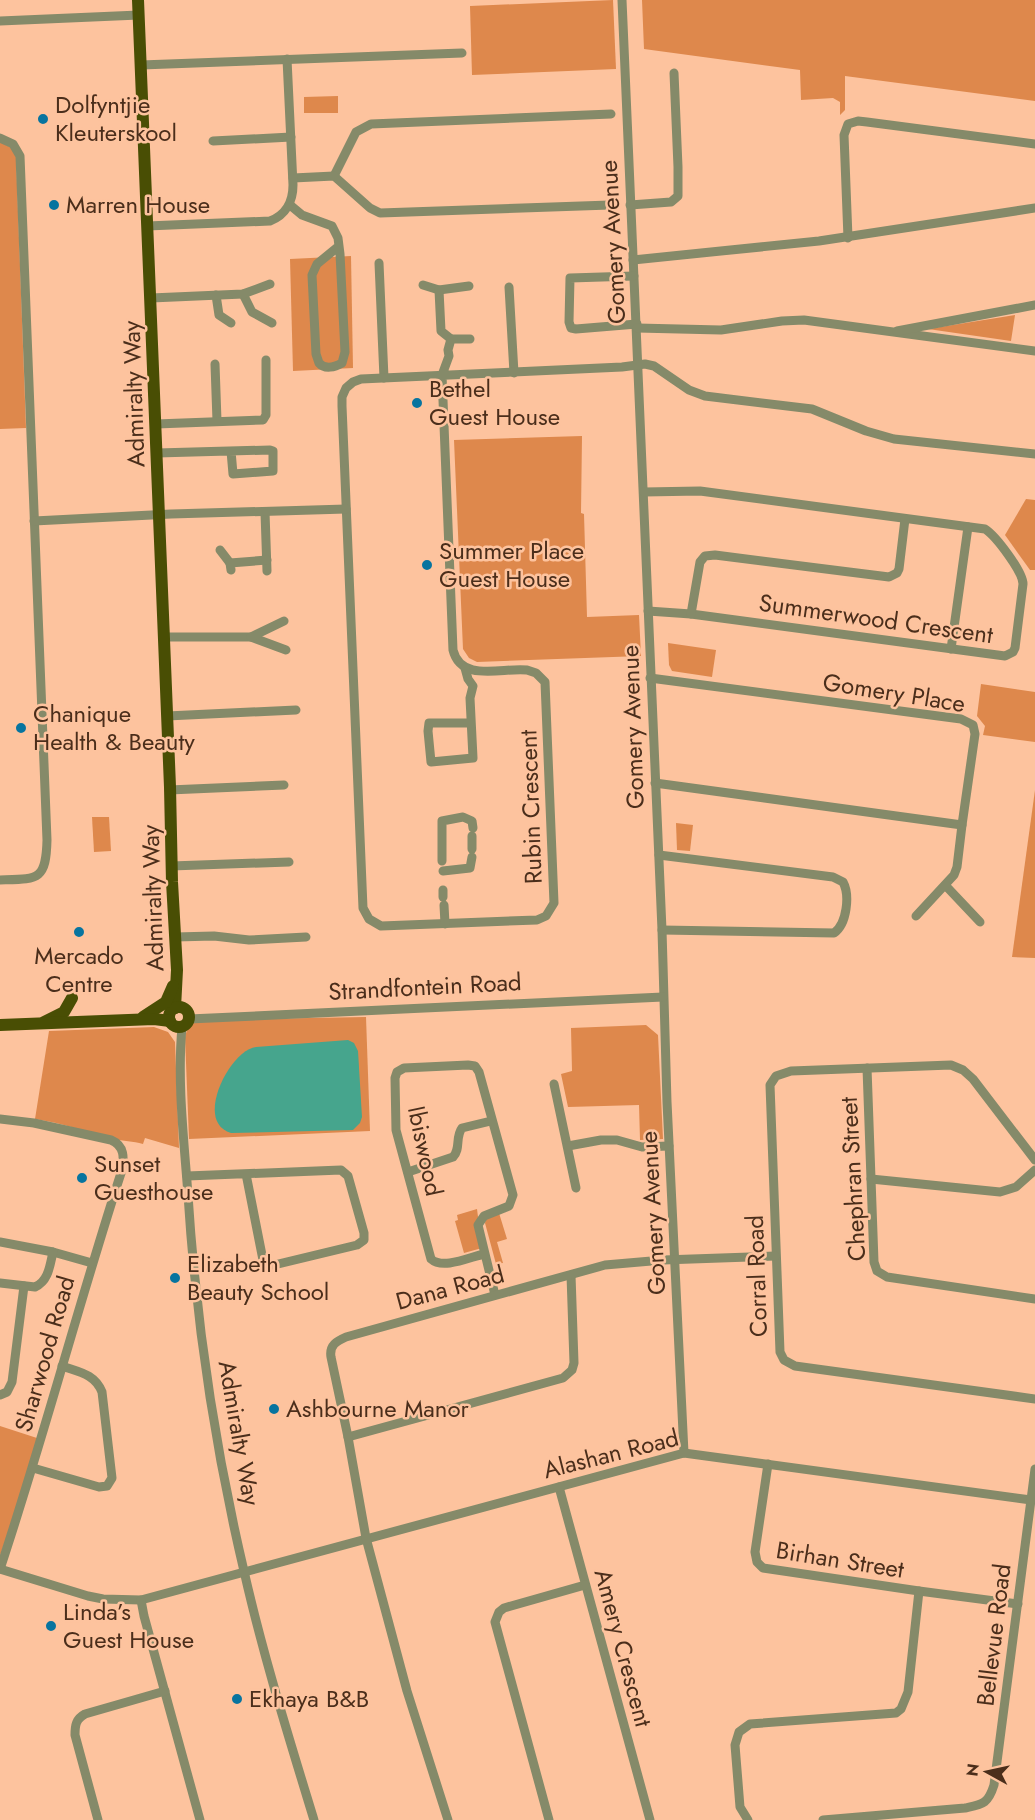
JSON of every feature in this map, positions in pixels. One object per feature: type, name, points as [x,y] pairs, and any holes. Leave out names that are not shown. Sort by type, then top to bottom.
[{"type":"main road","name":"Admiralty Way","points":[[138,0],[178,937],[178,1017]]},
{"type":"main road","name":"Admiralty Way","points":[[178,937],[178,1017]]},
{"type":"main road","points":[[140,1019],[166,1002],[171,994],[177,970]]},
{"type":"main road","points":[[40,1024],[64,1011],[72,998]]},
{"type":"main road","name":"Strandfontein Road","points":[[0,1025],[178,1017]]},
{"type":"street","name":"Gomery Avenue","points":[[622,0],[659,855],[669,1146],[684,1453]]},
{"type":"street","points":[[0,21],[139,15]]},
{"type":"street","points":[[141,65],[462,53]]},
{"type":"street","points":[[147,226],[270,221],[276,219],[290,205],[293,195],[293,178],[287,59]]},
{"type":"street","points":[[630,205],[671,202],[678,196],[674,73]]},
{"type":"street","points":[[334,176],[356,132],[371,124],[611,114]]},
{"type":"street","points":[[848,238],[844,135],[848,124],[867,122],[1035,144]]},
{"type":"street","points":[[213,141],[291,137]]},
{"type":"street","points":[[0,138],[13,144],[20,156],[47,840],[46,863],[39,874],[32,878],[0,880]]},
{"type":"street","points":[[293,178],[334,176],[370,208],[380,213],[610,205]]},
{"type":"street","points":[[290,205],[302,215],[332,226],[338,238],[339,246],[345,352],[342,363],[333,367],[325,367],[318,363],[316,354],[312,275],[317,264],[339,246]]},
{"type":"street","points":[[633,260],[848,238],[1035,208]]},
{"type":"street","points":[[379,263],[384,378],[514,373],[622,367],[638,364],[654,366],[697,393],[812,409],[879,436],[920,443],[1035,454]]},
{"type":"street","points":[[634,276],[570,278],[570,327],[573,329],[637,326],[721,330],[795,319],[1035,351]]},
{"type":"street","points":[[151,298],[243,294],[270,284]]},
{"type":"street","points":[[423,285],[439,290],[469,286]]},
{"type":"street","points":[[509,287],[514,373]]},
{"type":"street","points":[[439,290],[441,331],[451,339],[470,339]]},
{"type":"street","points":[[243,294],[252,312],[272,323]]},
{"type":"street","points":[[216,295],[220,317],[231,323]]},
{"type":"street","points":[[891,332],[1035,305]]},
{"type":"street","points":[[451,339],[449,356],[442,375],[453,650],[457,661],[465,668],[467,677],[473,686],[470,695],[473,759],[431,762],[429,723],[471,723]]},
{"type":"street","points":[[156,424],[265,419],[266,360]]},
{"type":"street","points":[[215,364],[217,421]]},
{"type":"street","name":"Rubin Crescent","points":[[384,378],[361,379],[349,385],[344,391],[342,400],[363,908],[369,919],[381,926],[537,920],[546,916],[550,910],[554,895],[545,682],[532,671],[465,668]]},
{"type":"street","points":[[157,453],[272,451],[273,471],[233,474],[231,452]]},
{"type":"street","name":"Summerwood Crescent","points":[[644,492],[700,491],[985,529],[1022,575],[1023,585],[1013,652],[1005,656],[691,614],[648,611]]},
{"type":"street","points":[[34,521],[346,509]]},
{"type":"street","points":[[266,512],[267,572]]},
{"type":"street","points":[[691,614],[700,562],[705,556],[715,555],[889,577],[897,573],[899,569],[905,519]]},
{"type":"street","points":[[951,649],[968,527]]},
{"type":"street","points":[[220,550],[230,566],[267,560]]},
{"type":"street","points":[[251,637],[284,621]]},
{"type":"street","points":[[164,637],[251,637],[286,650]]},
{"type":"street","name":"Gomery Place","points":[[650,678],[966,721],[973,725],[975,734],[957,867],[946,886]]},
{"type":"street","points":[[167,716],[296,710]]},
{"type":"street","points":[[655,783],[962,825]]},
{"type":"street","points":[[170,789],[284,785]]},
{"type":"street","points":[[443,882],[470,868],[472,821],[467,818],[442,821],[443,882],[445,924]]},
{"type":"street","points":[[659,855],[833,877],[843,882],[846,895],[843,922],[834,933],[662,930]]},
{"type":"street","points":[[175,866],[289,862]]},
{"type":"street","points":[[916,916],[946,886],[980,922]]},
{"type":"street","points":[[178,937],[214,936],[249,940],[306,937]]},
{"type":"street","name":"Strandfontein Road","points":[[178,1017],[663,997]]},
{"type":"street","name":"Admiralty Way","points":[[178,1017],[191,1245],[203,1348],[226,1488],[244,1573],[314,1820]]},
{"type":"street","points":[[867,1068],[951,1065],[963,1070],[973,1079],[1035,1160]]},
{"type":"street","name":"Ibiswood","points":[[484,1254],[447,1263],[433,1261],[395,1120],[394,1082],[399,1070],[475,1066],[479,1072],[513,1195],[509,1206],[484,1216],[479,1222],[478,1230],[495,1295]]},
{"type":"street","name":"Corral Road","points":[[867,1068],[791,1071],[779,1074],[772,1080],[769,1094],[775,1256],[780,1352],[784,1360],[791,1365],[1035,1399]]},
{"type":"street","name":"Chephran Street","points":[[867,1068],[874,1262],[877,1271],[881,1275],[1035,1299]]},
{"type":"street","points":[[554,1084],[576,1188]]},
{"type":"street","name":"Sharwood Road","points":[[0,1119],[34,1123],[116,1142],[124,1156],[122,1170],[92,1263],[33,1467],[0,1569]]},
{"type":"street","points":[[408,1172],[453,1157],[457,1153],[458,1137],[462,1128],[491,1121]]},
{"type":"street","points":[[568,1146],[601,1140],[617,1140],[642,1147],[669,1146]]},
{"type":"street","points":[[187,1176],[336,1169],[345,1172],[364,1233],[364,1240],[357,1245],[266,1265],[263,1260],[246,1174]]},
{"type":"street","points":[[871,1179],[1000,1192],[1016,1187],[1035,1170]]},
{"type":"street","points":[[0,1242],[53,1252],[92,1263]]},
{"type":"street","points":[[0,1283],[35,1287],[43,1282],[53,1252]]},
{"type":"street","name":"Dana Road","points":[[366,1538],[330,1352],[337,1341],[605,1265],[775,1256]]},
{"type":"street","points":[[348,1437],[563,1378],[572,1370],[574,1363],[571,1275]]},
{"type":"street","points":[[0,1395],[7,1392],[12,1382],[24,1286]]},
{"type":"street","points":[[33,1467],[99,1487],[107,1486],[112,1478],[102,1392],[98,1384],[88,1376],[62,1366]]},
{"type":"street","name":"Alashan Road","points":[[0,1569],[88,1596],[103,1599],[141,1600],[684,1453],[1031,1500]]},
{"type":"street","name":"Birhan Street","points":[[768,1464],[754,1552],[760,1566],[770,1570],[919,1592],[1018,1604]]},
{"type":"street","name":"Bellevue Road","points":[[823,1820],[965,1808],[985,1803],[989,1798],[994,1785],[1035,1469]]},
{"type":"street","name":"Amery Crescent","points":[[559,1486],[650,1820]]},
{"type":"street","points":[[366,1538],[407,1691],[448,1820]]},
{"type":"street","points":[[549,1820],[495,1622],[499,1612],[504,1608],[585,1585]]},
{"type":"street","points":[[748,1820],[740,1807],[735,1745],[739,1732],[750,1725],[889,1715],[901,1709],[908,1692],[919,1592]]},
{"type":"street","points":[[141,1600],[200,1820]]},
{"type":"street","points":[[98,1820],[75,1735],[75,1724],[85,1713],[165,1691]]},
{"type":"shaded area","points":[[613,0],[616,69],[472,75],[470,6]]},
{"type":"shaded area","points":[[642,0],[1035,0],[1035,101],[845,76],[845,110],[840,115],[840,102],[833,98],[801,100],[800,70],[644,49]]},
{"type":"shaded area","points":[[338,96],[338,113],[304,113],[304,97]]},
{"type":"shaded area","points":[[0,142],[12,148],[16,157],[26,428],[0,429]]},
{"type":"shaded area","points":[[351,256],[353,368],[293,371],[290,259]]},
{"type":"shaded area","points":[[1015,315],[1011,341],[928,329]]},
{"type":"shaded area","points":[[582,436],[581,513],[584,514],[587,617],[639,615],[641,656],[477,662],[469,658],[463,649],[454,440]]},
{"type":"shaded area","points":[[1026,499],[1035,500],[1035,570],[1030,570],[1005,535]]},
{"type":"shaded area","points":[[668,643],[716,650],[712,677],[672,671],[669,665]]},
{"type":"shaded area","points":[[981,684],[1035,692],[1035,742],[983,735],[985,726],[977,716]]},
{"type":"shaded area","points":[[1035,790],[1035,958],[1012,957]]},
{"type":"shaded area","points":[[92,817],[109,817],[111,851],[94,852]]},
{"type":"shaded area","points":[[676,823],[693,825],[690,851],[677,850]]},
{"type":"shaded area","points":[[366,1017],[370,1131],[189,1139],[185,1037],[188,1028],[194,1023],[199,1020]]},
{"type":"shaded area","points":[[646,1025],[658,1035],[663,1139],[640,1140],[639,1105],[568,1107],[561,1074],[572,1071],[571,1028]]},
{"type":"shaded area","points":[[154,1027],[168,1032],[175,1042],[179,1148],[145,1138],[143,1144],[114,1139],[35,1119],[49,1031]]},
{"type":"shaded area","points":[[477,1209],[482,1248],[464,1253],[455,1221],[458,1220],[457,1215]]},
{"type":"shaded area","points":[[499,1213],[507,1239],[497,1242],[503,1263],[496,1264],[485,1223],[486,1219]]},
{"type":"shaded area","points":[[0,1426],[40,1439],[0,1556]]},
{"type":"water","points":[[348,1040],[354,1043],[358,1051],[362,1117],[353,1130],[231,1133],[220,1126],[215,1115],[215,1102],[220,1087],[236,1060],[246,1051],[256,1047]]},
{"type":"place","name":"Dolfyntjie Kleuterskool","points":[[43,119]]},
{"type":"place","name":"Marren House","points":[[54,205]]},
{"type":"place","name":"Bethel Guest House","points":[[417,403]]},
{"type":"place","name":"Summer Place Guest House","points":[[427,565]]},
{"type":"place","name":"Chanique Health & Beauty","points":[[21,728]]},
{"type":"place","name":"Mercado Centre","points":[[79,932]]},
{"type":"place","name":"Sunset Guesthouse","points":[[82,1178]]},
{"type":"place","name":"Elizabeth Beauty School","points":[[175,1278]]},
{"type":"place","name":"Ashbourne Manor","points":[[274,1409]]},
{"type":"place","name":"Linda’s Guest House","points":[[51,1626]]},
{"type":"place","name":"Ekhaya B&B","points":[[237,1699]]}]
